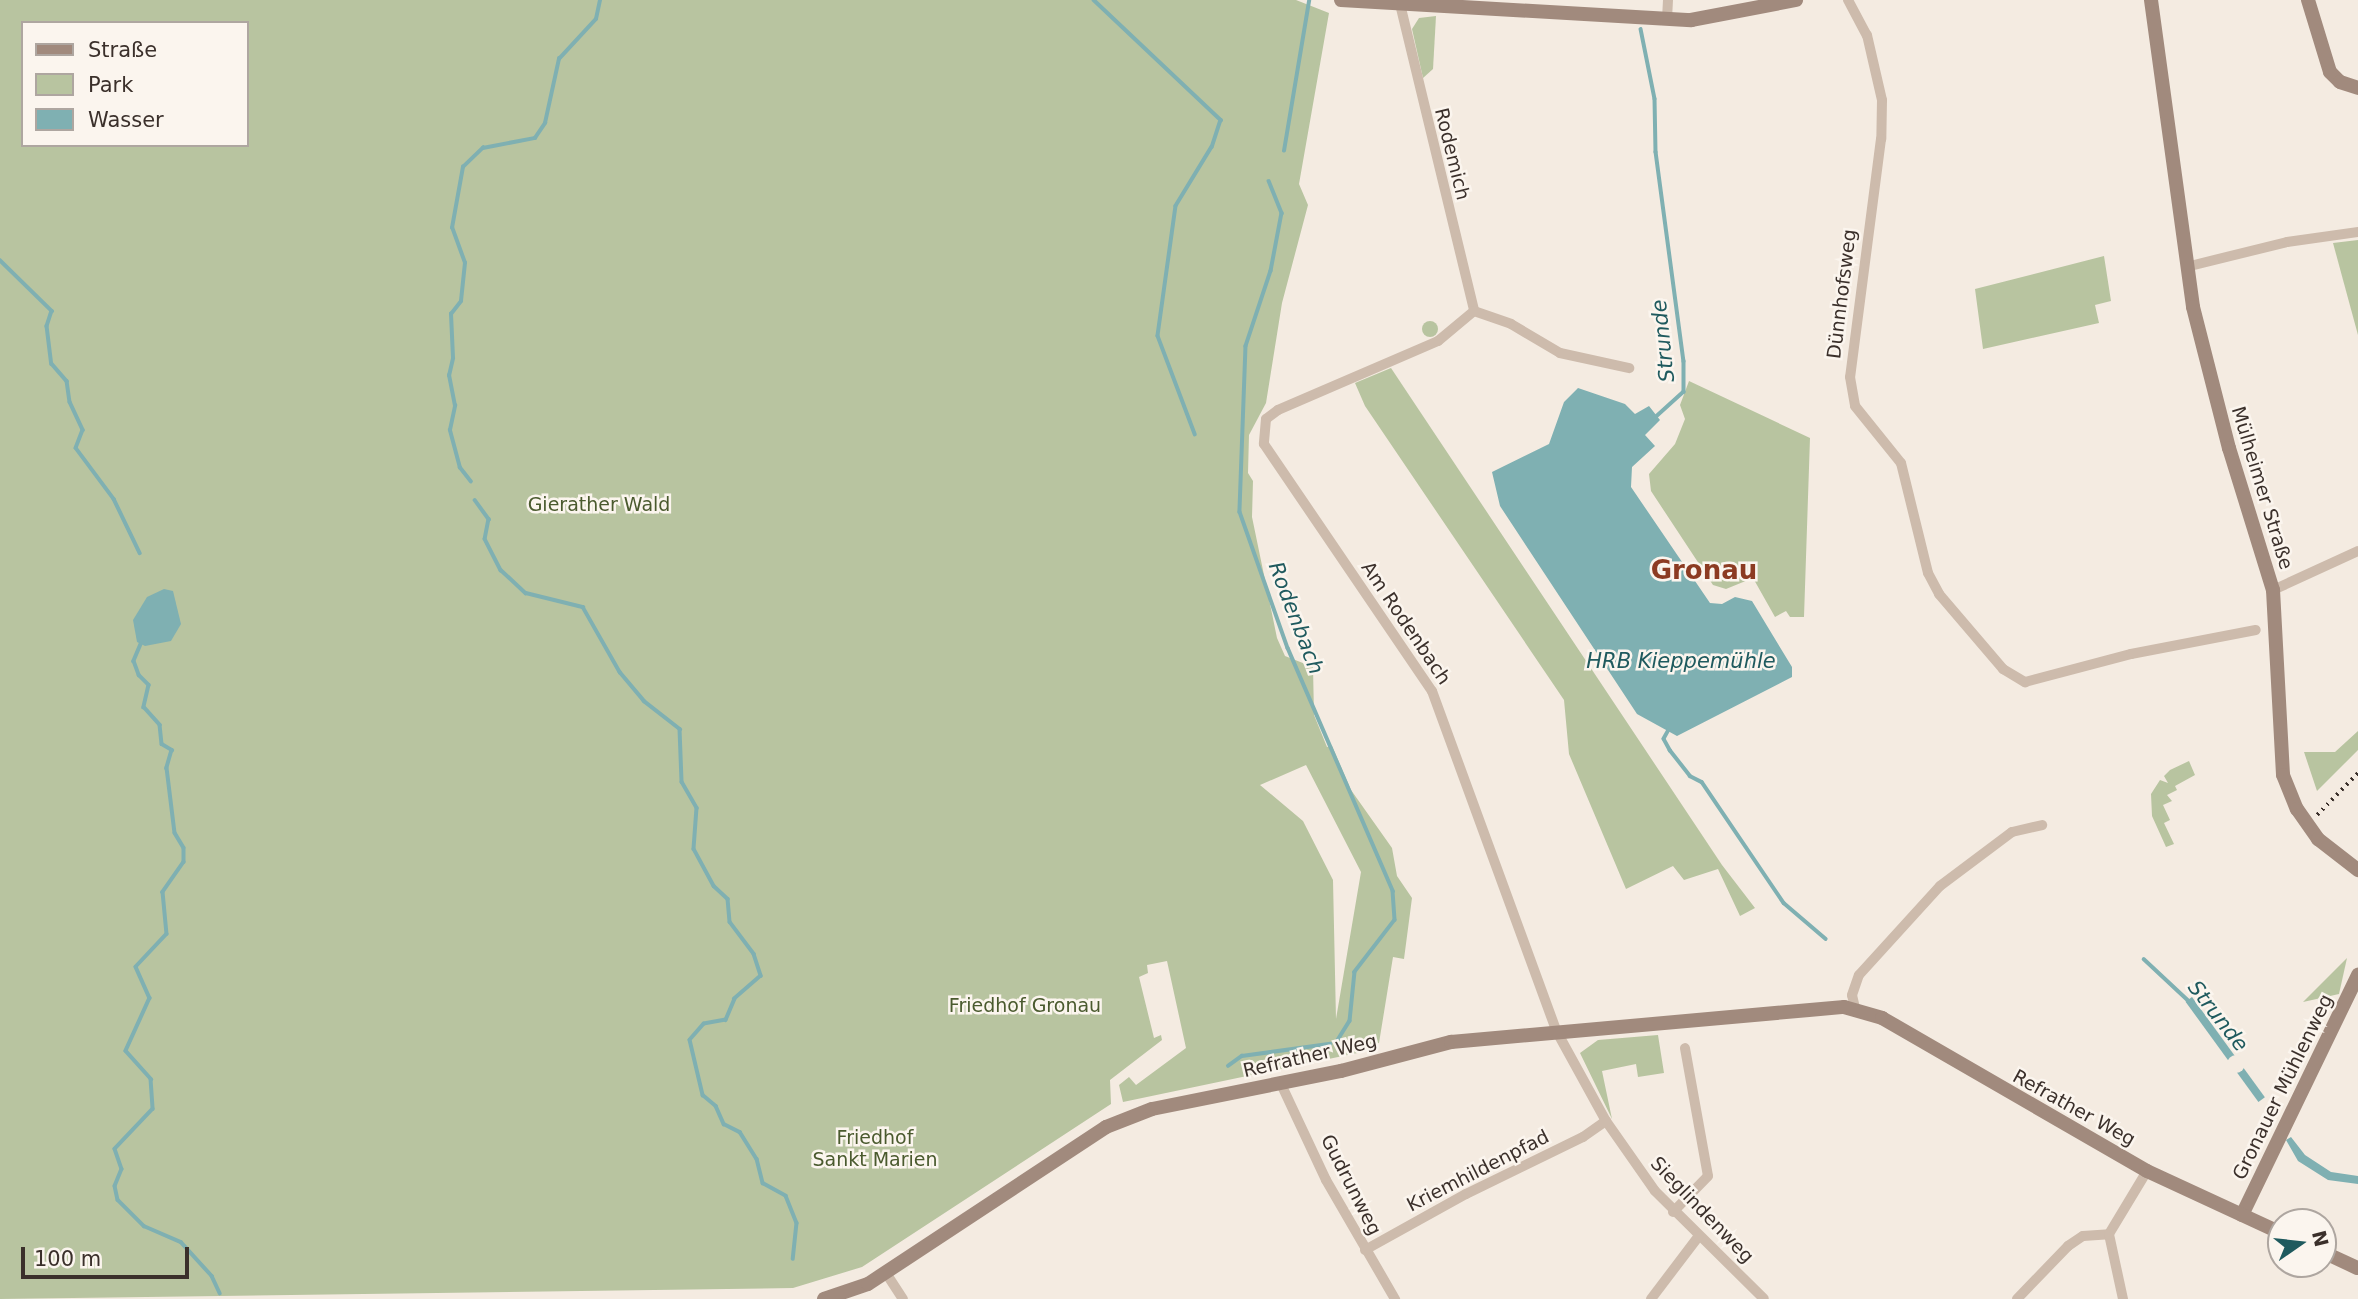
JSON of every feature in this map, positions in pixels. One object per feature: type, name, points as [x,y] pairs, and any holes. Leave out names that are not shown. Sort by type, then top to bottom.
[{"type":"main road","points":[[1341,0],[1667,19],[1717,17],[1797,0]]},
{"type":"main road","name":"Mülheimer Straße","points":[[2151,0],[2186,267],[2207,372],[2273,590],[2283,775],[2297,809],[2318,839],[2353,867],[2358,882]]},
{"type":"main road","points":[[2308,0],[2330,72],[2340,82],[2358,88]]},
{"type":"main road","name":"Gronauer Mühlenweg","points":[[2242,1215],[2358,975]]},
{"type":"main road","name":"Refrather Weg","points":[[824,1299],[860,1288],[886,1273],[1116,1121],[1162,1107],[1281,1084],[1451,1042],[1855,1008],[1899,1026],[1978,1077],[2147,1171],[2267,1227]]},
{"type":"main road","points":[[2337,1258],[2358,1268]]},
{"type":"street","points":[[1667,19],[1668,0]]},
{"type":"street","name":"Dünnhofsweg","points":[[1848,0],[1867,35],[1882,100],[1881,139],[1850,377],[1855,406],[1901,463],[1928,573],[1939,594],[2003,668],[2025,682],[2131,654],[2256,630]]},
{"type":"street","name":"Rodemich","points":[[1400,4],[1474,311]]},
{"type":"street","points":[[2186,267],[2287,242],[2358,232]]},
{"type":"street","points":[[1474,311],[1511,324],[1560,353],[1629,368]]},
{"type":"street","name":"Am Rodenbach","points":[[1474,311],[1438,341],[1278,410],[1266,419],[1264,444],[1439,704],[1557,1032]]},
{"type":"street","points":[[2273,590],[2358,551]]},
{"type":"street","points":[[1855,1008],[1852,995],[1859,975],[1940,886],[2012,832],[2042,825]]},
{"type":"street","name":"Sieglindenweg","points":[[1557,1032],[1606,1121],[1634,1165],[1698,1237],[1764,1299]]},
{"type":"street","points":[[1674,1212],[1708,1176],[1685,1048]]},
{"type":"street","name":"Gudrunweg","points":[[1281,1084],[1365,1250],[1395,1299]]},
{"type":"street","name":"Kriemhildenpfad","points":[[1365,1250],[1606,1121]]},
{"type":"street","points":[[2123,1299],[2109,1234],[2147,1171]]},
{"type":"street","points":[[2017,1299],[2068,1246],[2083,1236],[2109,1234]]},
{"type":"street","points":[[1651,1299],[1698,1237]]},
{"type":"street","points":[[886,1273],[903,1299]]},
{"type":"green space","name":"Gierather Wald","points":[[0,0],[1296,0],[1329,13],[1299,184],[1308,205],[1282,303],[1266,403],[1249,435],[1248,473],[1253,481],[1252,517],[1277,638],[1285,656],[1313,667],[1314,715],[1327,747],[1332,746],[1351,790],[1392,848],[1397,876],[1412,898],[1404,959],[1393,957],[1379,1043],[1356,1047],[1362,1052],[1123,1102],[1119,1085],[1129,1077],[1136,1085],[1186,1048],[1167,961],[1147,965],[1148,973],[1139,977],[1154,1038],[1161,1035],[1162,1040],[1110,1080],[1111,1104],[862,1267],[793,1288],[0,1299]],"holes":[[[1306,765],[1361,872],[1336,1019],[1333,880],[1303,821],[1260,785]]]},
{"type":"green space","points":[[1436,16],[1433,69],[1423,78],[1412,29],[1419,18]]},
{"type":"green space","points":[[2358,240],[2358,335],[2333,243]]},
{"type":"green space","points":[[2104,256],[2111,301],[2095,305],[2099,323],[1983,349],[1975,289]]},
{"type":"green space","points":[[1430,321],[1436,323],[1436,335],[1430,337],[1424,335],[1422,329],[1424,323]]},
{"type":"green space","points":[[1391,368],[1722,865],[1755,908],[1740,916],[1718,869],[1684,880],[1673,866],[1626,889],[1569,754],[1564,700],[1365,406],[1355,383]]},
{"type":"green space","points":[[1689,381],[1810,438],[1804,617],[1790,617],[1786,611],[1775,617],[1753,578],[1726,589],[1713,585],[1651,491],[1649,474],[1675,444],[1685,419],[1680,405]]},
{"type":"green space","points":[[2358,731],[2358,750],[2317,791],[2304,752],[2335,752]]},
{"type":"green space","points":[[2189,761],[2195,775],[2175,786],[2177,790],[2167,795],[2172,801],[2163,805],[2170,820],[2164,823],[2174,844],[2166,847],[2152,816],[2151,794],[2160,780],[2168,783],[2164,776],[2170,770]]},
{"type":"green space","points":[[2347,958],[2339,994],[2303,1002]]},
{"type":"green space","points":[[1658,1035],[1664,1073],[1638,1077],[1636,1064],[1602,1071],[1612,1119],[1580,1053],[1598,1040]]},
{"type":"water","name":"HRB Kieppemühle","points":[[1578,388],[1625,404],[1635,414],[1649,406],[1660,420],[1645,435],[1655,446],[1632,467],[1631,487],[1710,603],[1722,604],[1735,597],[1752,601],[1792,667],[1792,677],[1677,736],[1637,714],[1500,506],[1492,472],[1549,444],[1564,402]]},
{"type":"water","points":[[164,589],[173,591],[181,624],[171,641],[145,646],[137,642],[133,620],[147,597]]},
{"type":"water","points":[[2192,997],[2265,1097],[2258,1102],[2186,1002]]},
{"type":"water","points":[[2291,1137],[2305,1155],[2331,1172],[2358,1176],[2358,1184],[2328,1180],[2298,1161],[2286,1140]]},
{"type":"pier","points":[[2232,1055],[2240,1055],[2245,1064],[2243,1071],[2232,1073],[2227,1068],[2227,1060]]},
{"type":"waterway","points":[[471,482],[460,468],[450,430],[455,406],[449,376],[453,358],[451,314],[461,301],[465,263],[452,228],[463,167],[483,148],[535,138],[545,123],[559,59],[596,19],[600,0]]},
{"type":"waterway","points":[[1094,0],[1221,120],[1212,147],[1176,206],[1158,336],[1195,434]]},
{"type":"waterway","name":"Rodenbach","points":[[1284,151],[1309,1]]},
{"type":"waterway","name":"Strunde","points":[[1641,29],[1655,99],[1656,152],[1684,361],[1684,392],[1654,419]]},
{"type":"waterway","name":"Rodenbach","points":[[1269,181],[1282,213],[1271,271],[1246,346],[1240,512],[1288,648],[1393,891],[1395,920],[1355,972],[1350,1021],[1338,1040]]},
{"type":"waterway","points":[[0,260],[52,311],[47,326],[52,364],[67,381],[70,402],[83,430],[76,448],[114,499],[140,553]]},
{"type":"waterway","points":[[475,500],[489,519],[485,539],[501,570],[526,593],[583,607],[620,672],[644,701],[680,729],[682,782],[697,808],[694,849],[714,886],[728,899],[730,922],[754,954],[761,976],[735,999],[726,1020],[704,1024],[690,1040],[703,1095],[716,1106],[724,1124],[740,1132],[757,1159],[763,1183],[786,1196],[797,1223],[793,1259]]},
{"type":"waterway","points":[[142,642],[134,661],[139,675],[149,685],[144,707],[160,725],[162,744],[172,750],[167,768],[175,833],[184,848],[184,862],[163,892],[167,934],[136,967],[150,998],[126,1051],[151,1079],[153,1109],[115,1149],[122,1169],[115,1186],[118,1200],[144,1226],[181,1242],[212,1276],[220,1293]]},
{"type":"waterway","name":"Strunde","points":[[1669,730],[1664,739],[1670,750],[1690,776],[1702,782],[1784,903],[1826,939]]},
{"type":"waterway","name":"Strunde","points":[[2144,959],[2191,1003]]},
{"type":"waterway","name":"Rodenbach","points":[[1228,1066],[1242,1056],[1330,1044]]},
{"type":"railway","points":[[2317,815],[2358,773]]},
{"type":"district","name":"Gronau","points":[[1704,571]]},
{"type":"park label","name":"Friedhof Gronau","points":[[1025,1006]]},
{"type":"park label","name":"Friedhof Sankt Marien","points":[[875,1149]]}]
